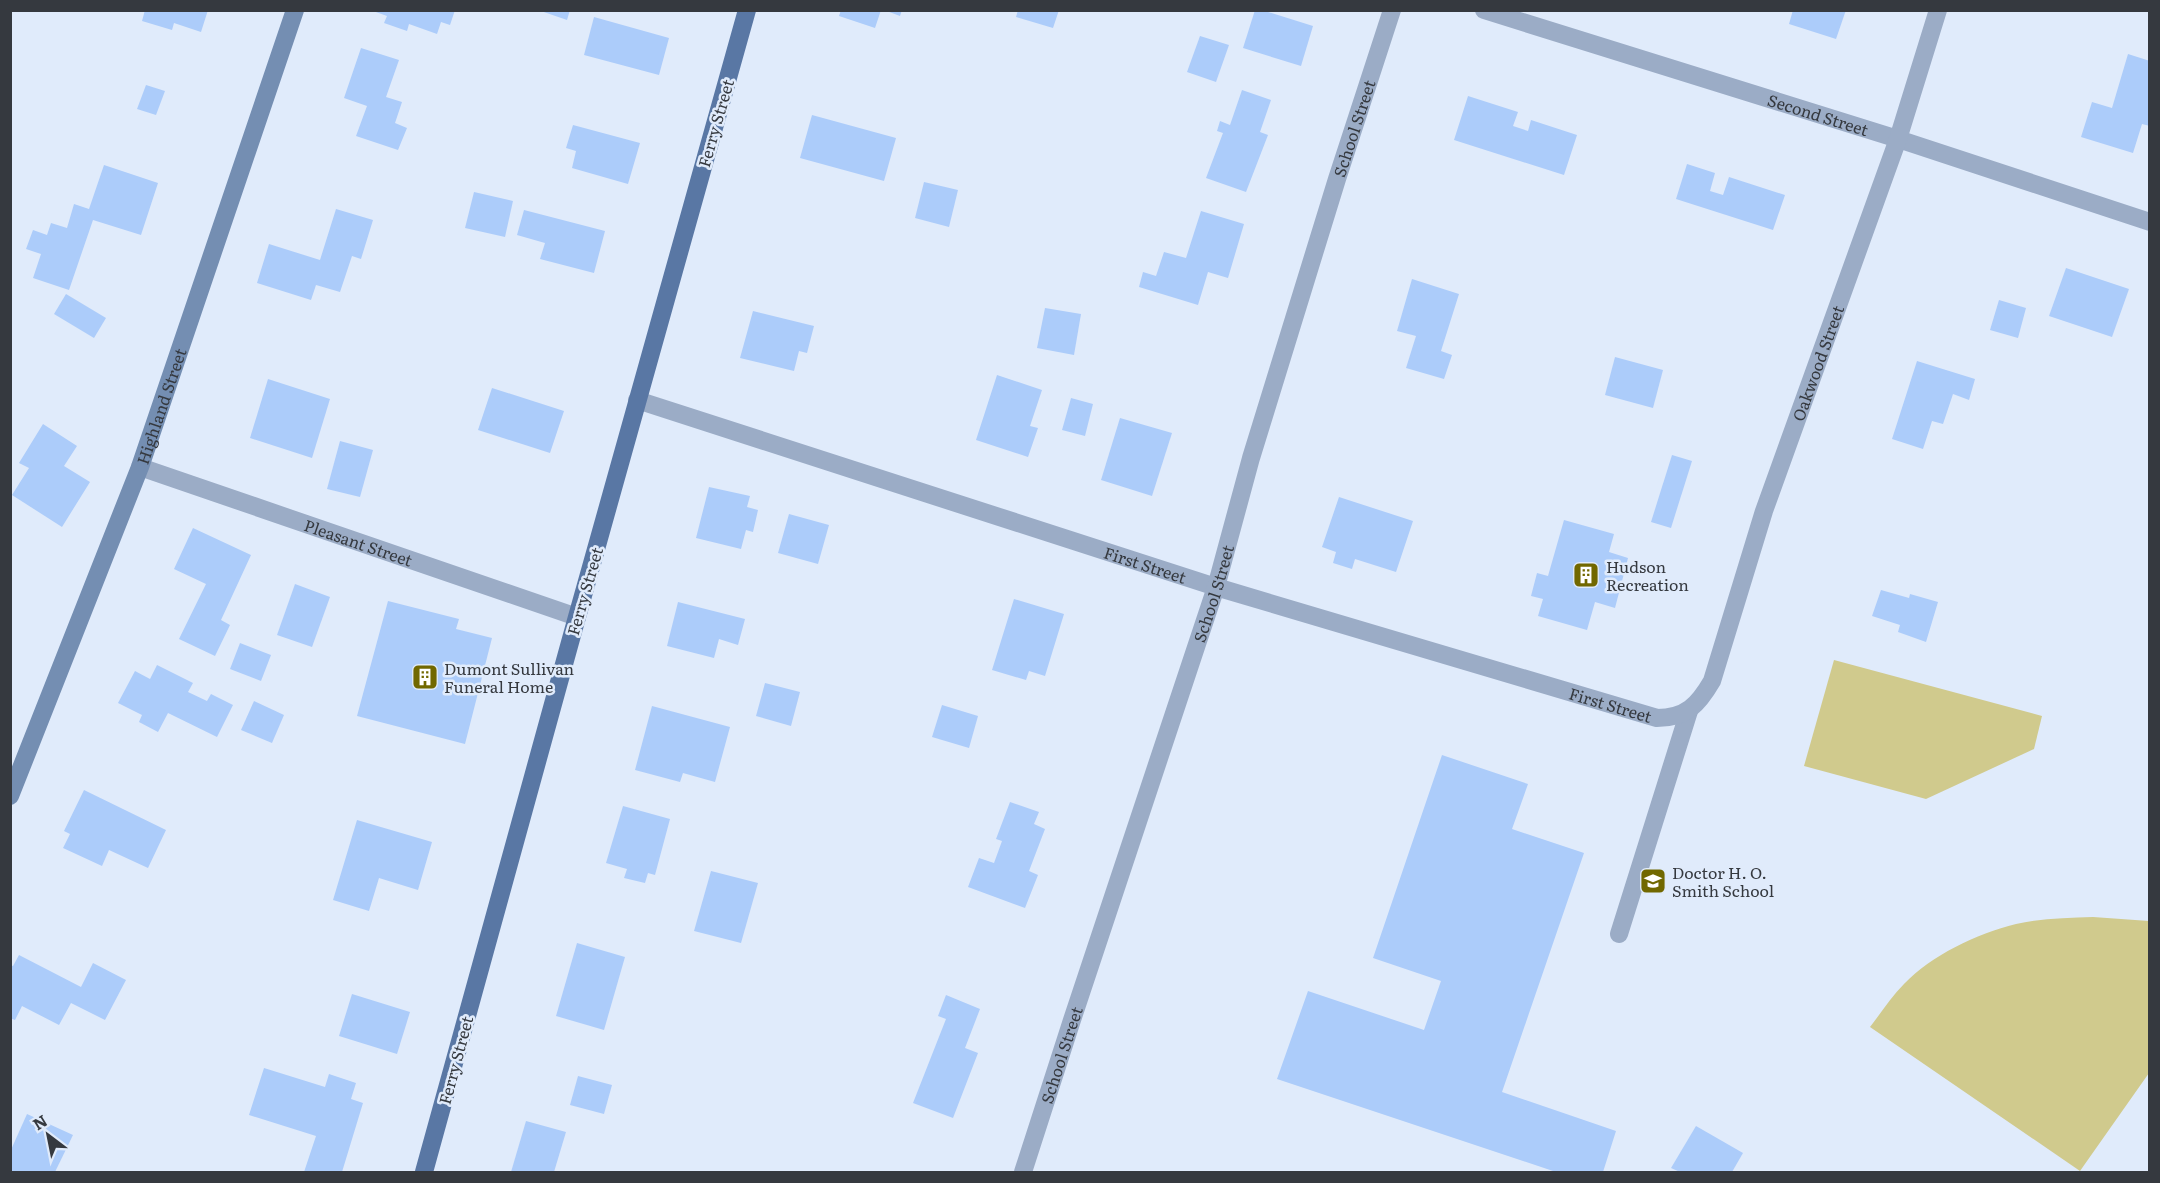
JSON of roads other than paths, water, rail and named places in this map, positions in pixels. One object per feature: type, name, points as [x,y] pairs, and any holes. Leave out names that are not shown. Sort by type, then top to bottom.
[{"type":"main road","name":"Ferry Street","points":[[424,1173],[747,10]]},
{"type":"street","name":"Highland Street","points":[[10,796],[140,467],[295,10]]},
{"type":"street","name":"School Street","points":[[1023,1173],[1216,587],[1251,458],[1392,10]]},
{"type":"street","name":"Second Street","points":[[1484,10],[1898,139],[2150,222]]},
{"type":"street","name":"Oakwood Street","points":[[1689,711],[1704,696],[1712,681],[1764,511],[1898,139],[1938,10]]},
{"type":"street","name":"First Street","points":[[638,400],[1216,587],[1657,718],[1672,718],[1689,711]]},
{"type":"street","name":"Pleasant Street","points":[[140,467],[577,617]]},
{"type":"street","points":[[1619,934],[1689,711]]},
{"type":"place","name":"Hudson Recreation","points":[[1586,575]]},
{"type":"place","name":"Dumont Sullivan Funeral Home","points":[[425,677]]},
{"type":"place","name":"Doctor H. O. Smith School","points":[[1653,881]]}]
